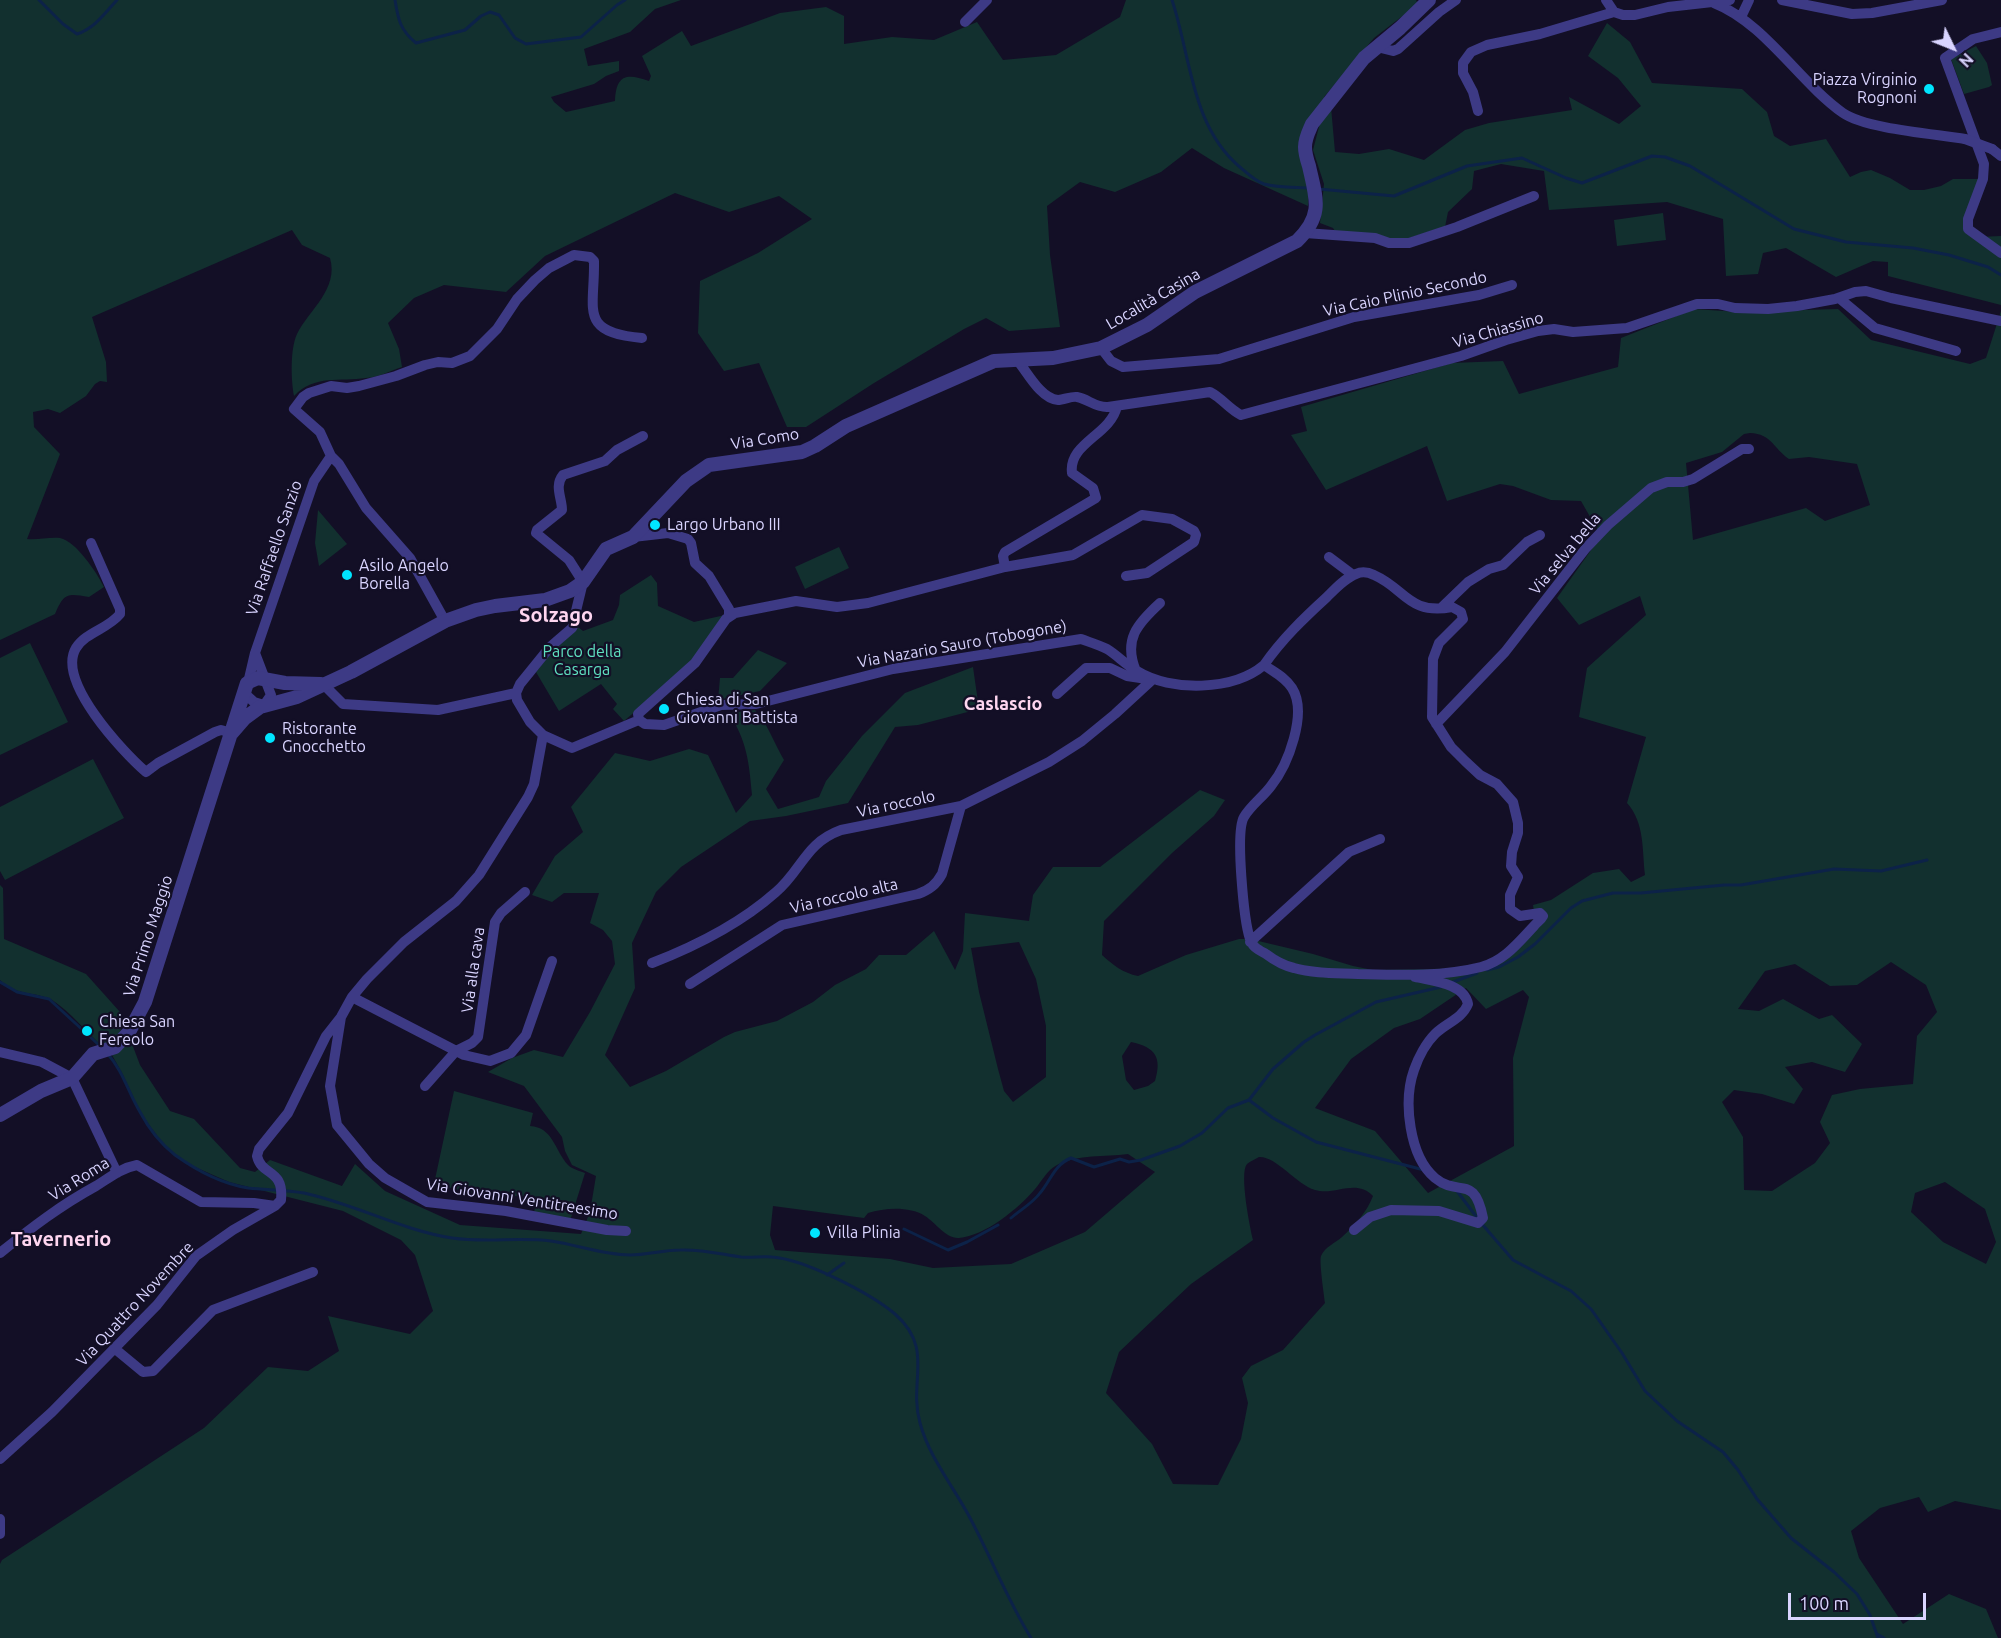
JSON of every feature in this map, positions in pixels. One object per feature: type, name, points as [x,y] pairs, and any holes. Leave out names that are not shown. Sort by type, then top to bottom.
[{"type":"street","points":[[965,22],[987,0]]},
{"type":"street","points":[[1428,0],[1352,72],[1312,124],[1305,148],[1317,203],[1313,219],[1305,233],[1375,238],[1389,243],[1409,243],[1457,228],[1534,196]]},
{"type":"street","points":[[1377,47],[1393,51],[1398,49],[1455,0]]},
{"type":"street","points":[[1606,0],[1614,12]]},
{"type":"street","points":[[1478,111],[1473,92],[1463,73],[1463,63],[1471,52],[1487,45],[1540,34],[1614,12],[1635,15],[1668,7],[1730,0]]},
{"type":"street","points":[[1741,17],[1749,0]]},
{"type":"street","points":[[1782,0],[1852,14],[1872,13],[1942,0]]},
{"type":"street","points":[[1714,3],[1741,17],[1830,101],[1853,118],[1874,124],[1965,139],[1996,153]]},
{"type":"street","points":[[2001,32],[1973,39],[1945,58],[1984,164],[1983,179],[1968,219],[1968,229],[2001,253]]},
{"type":"street","name":"Località Casina","points":[[1018,361],[1053,358],[1101,348],[1147,325],[1195,292],[1297,241],[1305,233]]},
{"type":"street","points":[[445,621],[410,558],[372,516],[339,464],[331,456],[320,432],[294,409],[303,397],[319,389],[331,386],[359,386],[425,365],[438,362],[452,363],[470,356],[497,329],[517,299],[535,280],[549,268],[574,255],[590,256],[594,261],[591,302],[593,316],[597,323],[620,335],[642,338]]},
{"type":"street","name":"Via Caio Plinio Secondo","points":[[1101,348],[1111,361],[1123,367],[1219,358],[1354,317],[1479,295],[1512,285]]},
{"type":"street","name":"Via Chiassino","points":[[1117,406],[1210,392],[1241,415],[1461,356],[1538,331],[1554,329],[1573,332],[1627,328],[1697,304],[1768,309],[1797,306],[1866,291],[2001,321]]},
{"type":"street","points":[[1839,298],[1875,328],[1956,351]]},
{"type":"street","name":"Via Como","points":[[583,582],[606,549],[633,537],[686,481],[709,465],[802,452],[846,426],[976,368],[994,361],[1018,361]]},
{"type":"street","points":[[1005,567],[1003,556],[1005,552],[1096,498],[1090,486],[1072,473],[1072,462],[1081,449],[1106,427],[1114,416],[1117,406],[1102,407],[1077,397],[1056,400],[1040,389],[1018,361]]},
{"type":"street","points":[[583,582],[569,560],[537,536],[537,530],[562,510],[558,484],[562,475],[605,461],[616,450],[643,436]]},
{"type":"street","name":"Via selva bella","points":[[1436,724],[1505,652],[1586,548],[1608,525],[1651,488],[1667,482],[1683,482],[1693,479],[1742,449],[1749,449]]},
{"type":"street","name":"Via Raffaello Sanzio","points":[[246,687],[255,653],[314,482],[331,456]]},
{"type":"street","points":[[729,616],[796,601],[837,607],[868,603],[1005,567],[1073,555],[1142,515],[1172,519],[1194,531],[1196,535],[1194,542],[1160,566],[1147,573],[1126,576]]},
{"type":"street","points":[[583,582],[572,628],[550,647],[520,684],[516,693],[516,700],[530,722],[543,735],[572,748],[639,720],[638,714],[695,663],[729,616],[729,609],[709,576],[695,563],[688,539],[668,533],[633,537]]},
{"type":"street","points":[[1441,609],[1468,582],[1488,569],[1503,565],[1527,542],[1540,535]]},
{"type":"street","points":[[91,543],[120,609],[120,614],[111,623],[83,640],[72,655],[71,665],[77,684],[106,731],[146,772],[215,732],[225,730],[232,733]]},
{"type":"street","points":[[1329,556],[1353,575]]},
{"type":"street","points":[[1359,572],[1375,575],[1410,600],[1425,607],[1441,609],[1452,606],[1464,616],[1461,623],[1439,643],[1433,659],[1432,717],[1451,747],[1480,775],[1497,784],[1513,802],[1518,833],[1511,866],[1518,877],[1510,895],[1510,909],[1520,916],[1540,914],[1543,916],[1506,955],[1481,967],[1408,975],[1320,973],[1293,968],[1270,957],[1250,942],[1246,920],[1241,827],[1244,817],[1272,786],[1283,768],[1291,746],[1298,708],[1292,688],[1282,676],[1264,665],[1282,640],[1300,622],[1359,572]]},
{"type":"street","points":[[516,693],[438,710],[343,704],[323,684],[285,683],[258,678],[246,687],[254,702],[264,705],[297,697],[323,684],[351,672],[445,621],[495,606],[545,600],[570,591],[583,582]]},
{"type":"street","points":[[1136,671],[1131,657],[1133,636],[1140,624],[1160,603]]},
{"type":"street","name":"Via Nazario Sauro (Tobogone)","points":[[639,720],[645,724],[664,725],[721,705],[756,704],[785,698],[839,681],[893,669],[1080,639],[1106,648],[1136,671],[1153,679],[1192,686],[1232,682],[1253,674],[1264,665]]},
{"type":"street","points":[[255,653],[271,692],[264,705]]},
{"type":"street","points":[[1057,694],[1086,668],[1110,668],[1135,679],[1153,679]]},
{"type":"street","name":"Via roccolo","points":[[652,963],[690,948],[724,929],[767,899],[786,882],[808,853],[826,836],[842,830],[960,806],[1057,757],[1115,714],[1153,679]]},
{"type":"street","name":"Via Primo Maggio","points":[[0,1115],[41,1091],[72,1078],[93,1054],[116,1047],[129,1032],[145,1002],[246,687]]},
{"type":"street","name":"Via Primo Maggio","points":[[232,733],[245,718],[264,705]]},
{"type":"street","points":[[278,1203],[282,1187],[272,1172],[258,1162],[259,1149],[288,1113],[322,1043],[352,997],[404,942],[447,909],[479,875],[534,784],[543,735]]},
{"type":"street","name":"Via roccolo alta","points":[[690,984],[782,925],[927,890],[936,884],[942,874],[960,806]]},
{"type":"street","points":[[1250,942],[1349,852],[1380,839]]},
{"type":"street","name":"Via alla cava","points":[[425,1086],[456,1051],[472,1043],[479,1034],[497,918],[525,892]]},
{"type":"street","points":[[352,997],[464,1055],[490,1061],[511,1053],[526,1035],[552,961]]},
{"type":"street","points":[[1354,1230],[1370,1216],[1391,1210],[1439,1211],[1478,1223],[1484,1218],[1480,1204],[1472,1191],[1442,1182],[1427,1169],[1412,1139],[1408,1102],[1414,1067],[1435,1034],[1451,1024],[1467,1007],[1468,999],[1466,994],[1455,988],[1408,975]]},
{"type":"street","name":"Via Giovanni Ventitreesimo","points":[[341,1017],[330,1086],[337,1125],[369,1164],[385,1178],[427,1202],[506,1211],[607,1230],[626,1231]]},
{"type":"street","points":[[0,1052],[42,1062],[72,1078],[117,1173]]},
{"type":"street","name":"Via Roma","points":[[0,1253],[62,1206],[127,1167],[136,1165],[144,1167],[164,1182],[201,1202],[278,1203]]},
{"type":"street","name":"Via Quattro Novembre","points":[[0,1459],[52,1412],[157,1305],[196,1256],[278,1203]]},
{"type":"street","points":[[114,1348],[143,1372],[153,1371],[213,1310],[313,1272]]},
{"type":"street","points":[[0,1519],[0,1534]]},
{"type":"green space","points":[[0,0],[681,0],[655,9],[630,32],[584,49],[588,66],[619,61],[619,71],[594,84],[551,97],[566,112],[615,101],[618,85],[624,78],[635,77],[649,81],[651,76],[642,56],[682,31],[691,46],[780,13],[826,7],[844,16],[844,44],[892,37],[934,40],[977,22],[1003,60],[1056,55],[1120,17],[1126,0],[1416,0],[1418,4],[1374,38],[1324,97],[1327,103],[1304,134],[1309,185],[1308,206],[1224,168],[1192,148],[1161,172],[1115,192],[1080,182],[1047,206],[1050,255],[1060,327],[1009,331],[986,318],[874,383],[806,427],[787,427],[759,363],[724,371],[698,333],[700,281],[758,253],[812,219],[779,196],[729,212],[675,193],[545,256],[506,292],[444,285],[414,298],[388,323],[399,349],[402,367],[371,377],[328,380],[310,384],[294,396],[292,365],[295,340],[302,325],[327,289],[332,269],[330,258],[302,245],[292,230],[92,317],[106,362],[107,382],[100,381],[95,384],[86,396],[60,413],[48,409],[33,412],[34,427],[60,454],[27,539],[60,538],[66,540],[85,558],[104,587],[89,597],[67,596],[55,614],[0,640]]},
{"type":"green space","points":[[1607,23],[1630,42],[1652,83],[1742,89],[1767,112],[1774,136],[1790,146],[1826,139],[1850,177],[1871,170],[1910,190],[1941,186],[1953,179],[1979,179],[1967,214],[1978,237],[2001,236],[2001,305],[1888,276],[1888,262],[1873,261],[1836,277],[1786,248],[1763,253],[1758,274],[1726,276],[1723,219],[1667,202],[1549,210],[1544,171],[1501,164],[1474,171],[1472,189],[1448,212],[1445,227],[1399,241],[1336,233],[1333,228],[1320,223],[1324,184],[1313,150],[1320,123],[1331,107],[1335,152],[1359,154],[1389,149],[1424,160],[1465,130],[1489,123],[1572,110],[1569,97],[1619,124],[1641,106],[1618,78],[1588,56]]},
{"type":"green space","points":[[1976,46],[1987,63],[1992,85],[1964,94],[1951,59]]},
{"type":"green space","points":[[1663,213],[1666,240],[1617,246],[1614,220]]},
{"type":"green space","points":[[1694,309],[1739,312],[1838,309],[1871,340],[1970,364],[1986,358],[2001,311],[2001,1510],[1955,1501],[1928,1512],[1919,1497],[1880,1508],[1851,1531],[1859,1558],[1903,1624],[1949,1594],[1986,1609],[1998,1638],[0,1638],[0,1564],[2,1560],[204,1428],[268,1367],[308,1371],[339,1351],[328,1316],[410,1334],[433,1311],[415,1255],[401,1240],[343,1211],[229,1182],[188,1164],[166,1148],[141,1114],[112,1055],[129,1036],[140,1065],[170,1111],[194,1119],[240,1168],[255,1172],[270,1160],[342,1186],[355,1164],[385,1191],[460,1225],[581,1234],[590,1212],[596,1176],[572,1165],[565,1151],[562,1137],[524,1086],[488,1072],[512,1058],[534,1050],[563,1057],[615,964],[612,941],[603,930],[590,923],[599,893],[564,893],[552,902],[532,895],[555,856],[583,832],[571,807],[615,753],[650,761],[689,749],[708,755],[736,813],[752,795],[746,752],[740,733],[729,713],[755,710],[767,727],[784,760],[766,789],[778,809],[819,797],[826,781],[862,736],[905,693],[973,667],[979,709],[918,725],[895,727],[848,803],[750,821],[681,867],[656,892],[632,943],[635,988],[605,1055],[630,1087],[666,1071],[724,1037],[777,1021],[813,1002],[835,985],[866,969],[879,955],[906,955],[934,931],[955,970],[963,951],[965,913],[1029,921],[1033,895],[1053,867],[1100,867],[1200,790],[1225,800],[1214,816],[1172,853],[1104,921],[1102,955],[1128,973],[1138,976],[1186,955],[1239,939],[1250,939],[1373,970],[1483,968],[1536,925],[1533,905],[1551,900],[1593,873],[1619,869],[1631,882],[1645,875],[1640,828],[1627,803],[1646,737],[1579,717],[1587,668],[1646,615],[1640,596],[1579,625],[1557,598],[1601,536],[1581,501],[1551,500],[1513,486],[1500,484],[1447,501],[1427,446],[1326,490],[1291,435],[1307,431],[1301,407],[1452,363],[1503,361],[1519,394],[1618,367],[1621,338]],"holes":[[[1750,433],[1768,439],[1789,459],[1809,457],[1857,464],[1870,505],[1825,521],[1806,508],[1693,540],[1686,463],[1722,452],[1744,434]],[[1019,942],[1036,979],[1046,1026],[1046,1077],[1013,1102],[1004,1091],[979,992],[971,948]],[[1891,962],[1926,985],[1937,1012],[1917,1036],[1913,1084],[1860,1089],[1832,1095],[1820,1122],[1830,1143],[1815,1163],[1772,1191],[1744,1190],[1743,1137],[1722,1102],[1734,1090],[1762,1094],[1794,1104],[1803,1089],[1785,1067],[1812,1062],[1845,1072],[1862,1044],[1832,1015],[1819,1019],[1783,999],[1759,1011],[1738,1009],[1765,971],[1795,964],[1830,986],[1857,985]],[[1466,988],[1486,1009],[1523,990],[1529,997],[1513,1058],[1514,1146],[1428,1193],[1375,1131],[1315,1108],[1351,1059],[1394,1028],[1420,1019]],[[1131,1042],[1151,1050],[1158,1066],[1155,1081],[1148,1086],[1134,1090],[1126,1080],[1122,1056]],[[1128,1154],[1155,1172],[1085,1232],[1011,1264],[933,1268],[890,1259],[775,1250],[770,1235],[773,1206],[864,1218],[868,1213],[875,1211],[904,1209],[925,1216],[954,1238],[969,1236],[990,1227],[1011,1212],[1057,1165],[1065,1161],[1092,1156]],[[1259,1157],[1266,1158],[1315,1190],[1360,1188],[1373,1196],[1356,1223],[1321,1256],[1325,1303],[1283,1350],[1251,1366],[1242,1378],[1248,1403],[1241,1439],[1218,1485],[1173,1484],[1152,1444],[1106,1393],[1119,1352],[1191,1284],[1253,1240],[1244,1178],[1247,1164]],[[1945,1182],[1985,1209],[1996,1242],[1986,1264],[1943,1242],[1911,1212],[1915,1193]]]},
{"type":"green space","points":[[318,510],[347,544],[319,566],[315,543]]},
{"type":"green space","points":[[839,547],[849,568],[805,589],[795,567]]},
{"type":"green space","name":"Parco della Casarga","points":[[651,575],[657,583],[658,606],[694,622],[725,615],[693,662],[624,721],[613,709],[617,704],[601,684],[559,711],[536,672],[560,642],[578,627],[583,631],[613,620],[620,595]]},
{"type":"green space","points":[[30,643],[68,722],[0,755],[0,658]]},
{"type":"green space","points":[[758,650],[787,663],[760,691],[718,700],[720,678],[733,678]]},
{"type":"green space","points":[[93,759],[124,818],[5,880],[0,871],[0,807]]},
{"type":"green space","points":[[0,885],[3,888],[4,939],[86,974],[120,1012],[124,1025],[117,1036],[104,1048],[52,1000],[12,989],[0,980]]},
{"type":"green space","points":[[454,1091],[533,1113],[530,1126],[538,1127],[549,1135],[568,1165],[585,1173],[570,1221],[534,1213],[536,1201],[488,1189],[486,1196],[434,1184]]},
{"type":"waterway","points":[[39,0],[63,24],[77,34],[94,24],[117,0]]},
{"type":"waterway","points":[[395,0],[401,24],[416,43],[465,30],[481,16],[490,12],[499,15],[515,38],[526,44],[581,37],[625,0]]},
{"type":"waterway","points":[[1172,0],[1202,112],[1224,151],[1246,173],[1261,183],[1310,188]]},
{"type":"waterway","points":[[1319,189],[1394,196],[1467,166],[1522,158],[1582,183],[1652,156],[1665,157],[1690,166],[1794,229],[1846,242],[1913,248],[1949,255],[1988,267],[2001,275]]},
{"type":"waterway","points":[[1487,970],[1499,967],[1518,957],[1535,944],[1571,908],[1582,901],[1613,893],[1741,885],[1834,869],[1881,871],[1927,860]]},
{"type":"waterway","points":[[1453,982],[1477,973]]},
{"type":"waterway","points":[[0,982],[17,992],[49,999],[100,1046]]},
{"type":"waterway","points":[[1249,1100],[1273,1069],[1315,1035],[1376,1002],[1441,987]]},
{"type":"waterway","points":[[107,1053],[121,1074],[143,1118],[165,1146],[192,1166],[229,1183],[248,1188],[304,1193],[415,1229],[452,1238],[551,1241],[620,1255],[688,1250],[741,1257],[785,1259],[836,1278],[870,1297],[895,1314],[907,1327],[914,1340],[918,1366],[917,1408],[924,1436],[969,1516],[1031,1638]]},
{"type":"waterway","points":[[1011,1218],[1034,1200],[1057,1169],[1071,1158],[1094,1167],[1120,1159],[1129,1162],[1141,1160],[1180,1146],[1202,1133],[1228,1108],[1249,1100],[1273,1118],[1316,1142],[1424,1170]]},
{"type":"waterway","points":[[1457,1191],[1478,1219]]},
{"type":"waterway","points":[[1482,1224],[1513,1260],[1571,1291],[1591,1309],[1645,1391],[1677,1421],[1723,1452],[1757,1499],[1791,1538],[1834,1572],[1857,1594],[1870,1615],[1878,1638]]},
{"type":"waterway","points":[[904,1229],[948,1250],[998,1225]]},
{"type":"waterway","points":[[827,1275],[844,1263]]},
{"type":"waterway","points":[[1877,1634],[1884,1638]]},
{"type":"place","name":"Piazza Virginio Rognoni","points":[[1929,89]]},
{"type":"place","name":"Largo Urbano III","points":[[655,525]]},
{"type":"place","name":"Asilo Angelo Borella","points":[[347,575]]},
{"type":"place","name":"Chiesa di San Giovanni Battista","points":[[664,709]]},
{"type":"place","name":"Ristorante Gnocchetto","points":[[270,738]]},
{"type":"place","name":"Chiesa San Fereolo","points":[[87,1031]]},
{"type":"place","name":"Villa Plinia","points":[[815,1233]]},
{"type":"district","name":"Solzago","points":[[556,615]]},
{"type":"district","name":"Caslascio","points":[[1003,704]]},
{"type":"district","name":"Tavernerio","points":[[61,1239]]}]
